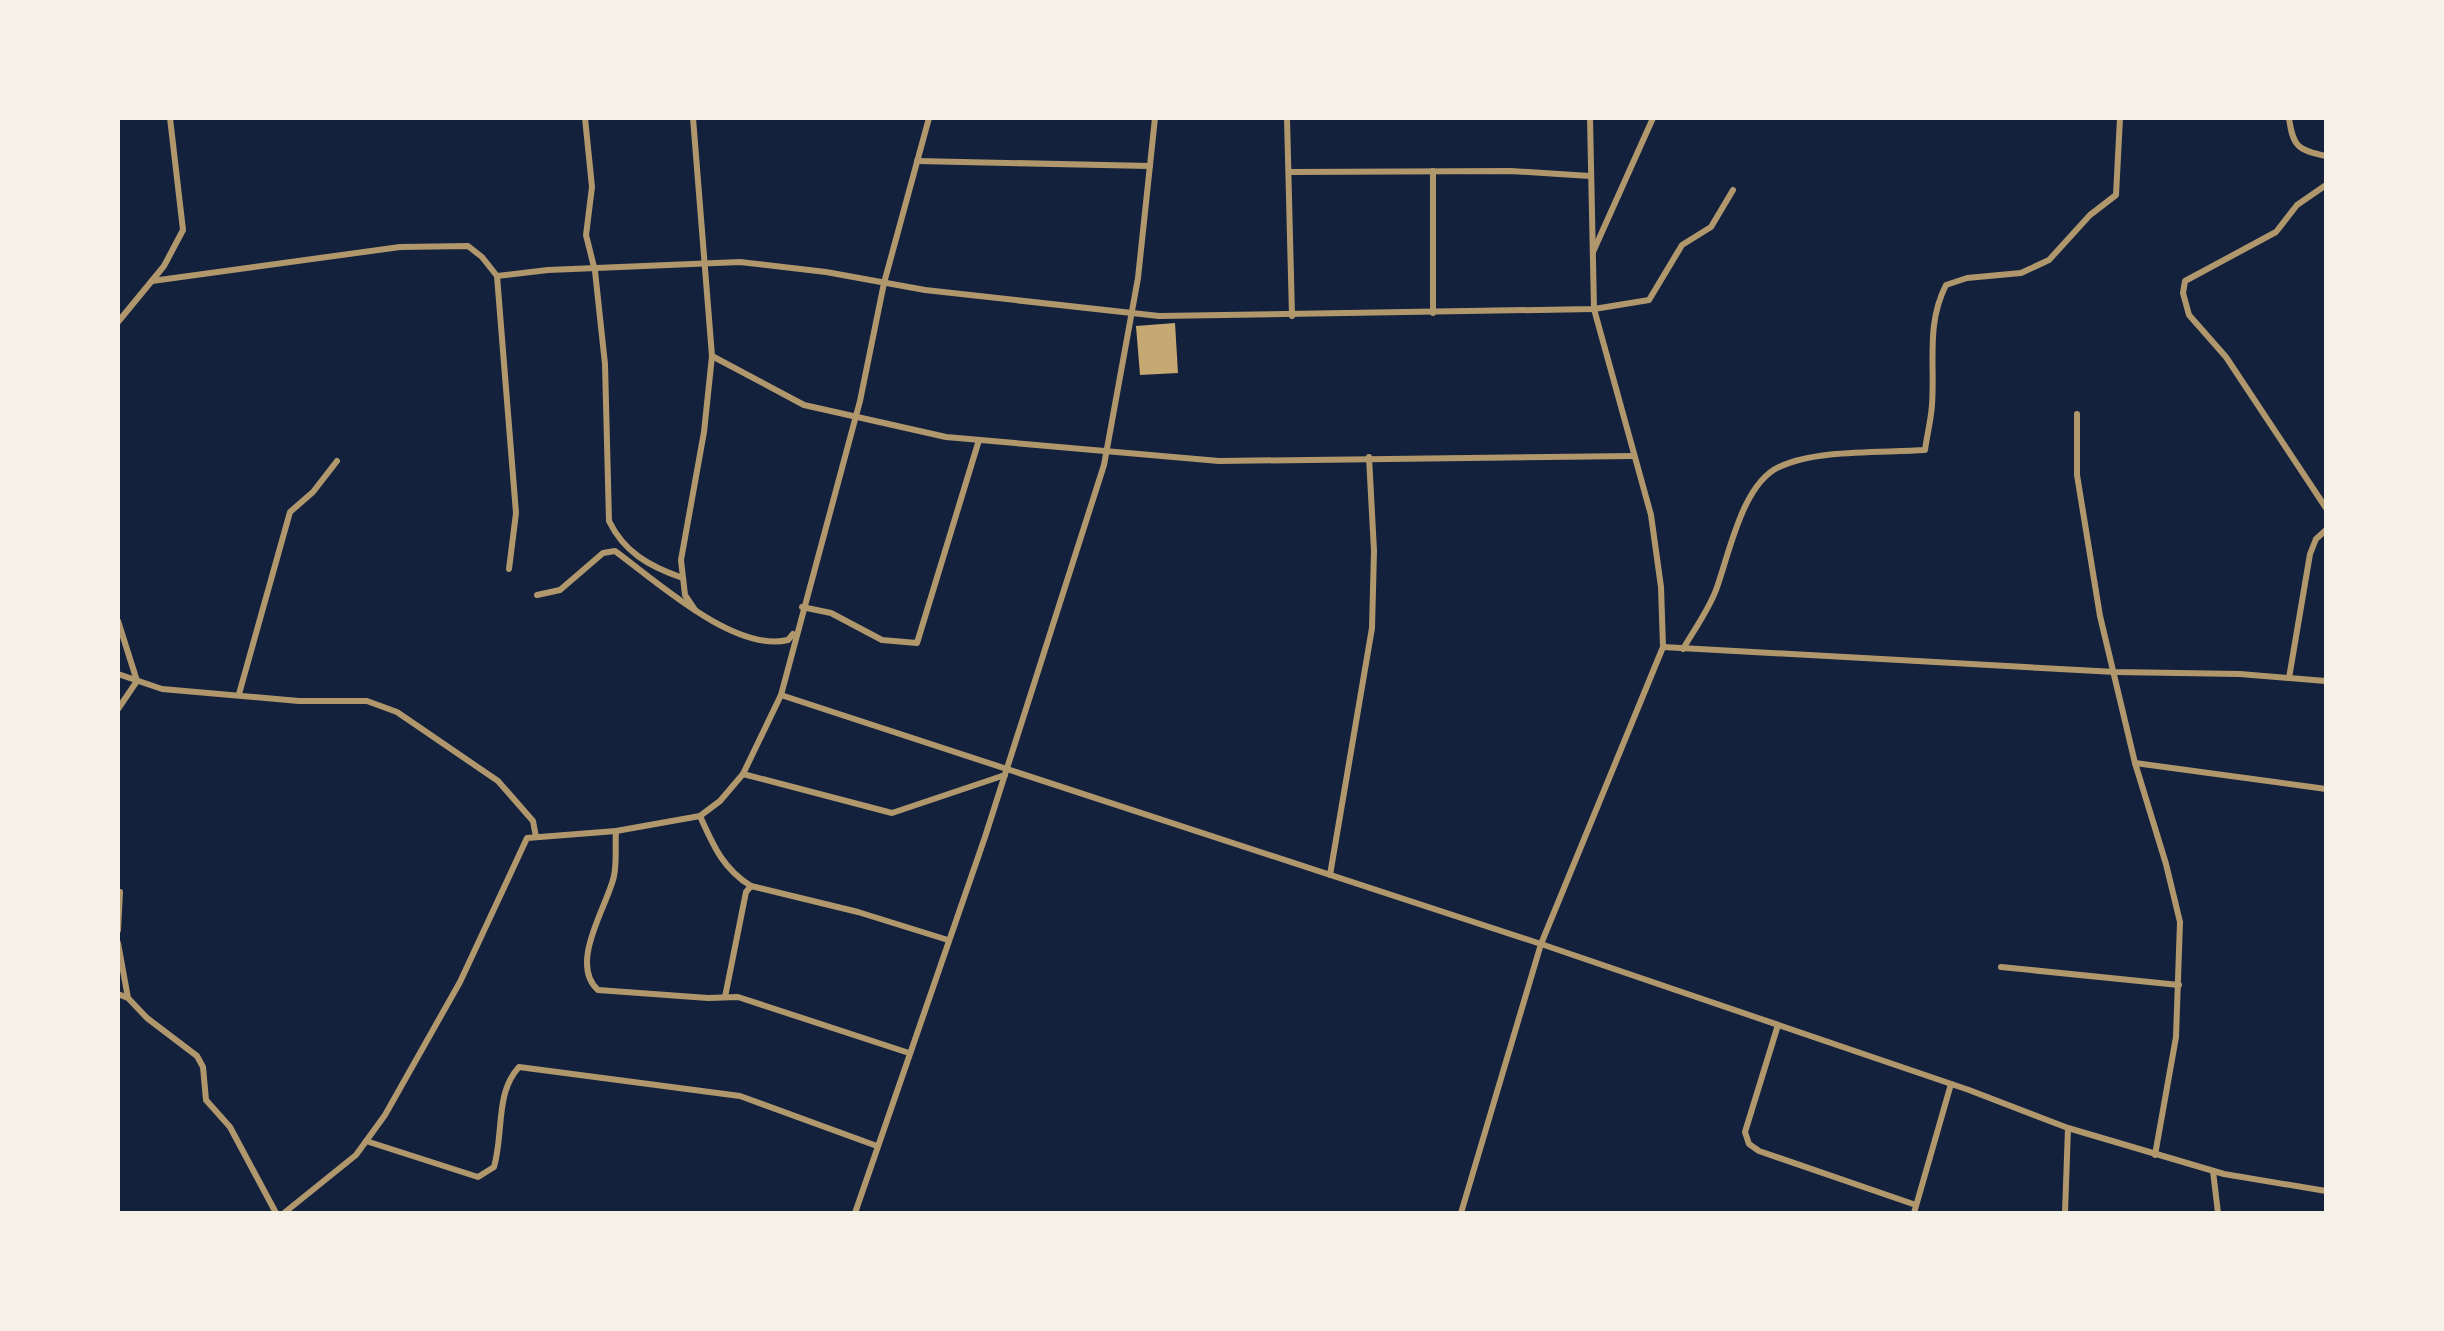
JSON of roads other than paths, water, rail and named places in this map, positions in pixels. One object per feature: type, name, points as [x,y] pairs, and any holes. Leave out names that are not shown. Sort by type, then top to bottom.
[{"type":"street","points":[[118,322],[152,281],[183,230],[170,118]]},
{"type":"street","points":[[585,118],[592,187],[586,235],[595,271],[605,364],[609,521],[618,540],[651,566],[680,577]]},
{"type":"street","points":[[693,118],[712,356],[680,577],[685,595],[695,610]]},
{"type":"street","points":[[284,1213],[356,1155],[385,1115],[460,982],[527,838],[616,831],[700,816],[720,801],[743,774],[781,695],[802,607],[855,419],[884,283],[929,118]]},
{"type":"street","points":[[855,1213],[1006,772],[1107,453],[1132,315],[1155,118]]},
{"type":"street","points":[[1287,118],[1292,316]]},
{"type":"street","points":[[1461,1213],[1541,944],[1663,647],[1661,587],[1651,515],[1594,309],[1590,118]]},
{"type":"street","points":[[1592,255],[1653,118]]},
{"type":"street","points":[[1683,649],[1715,592],[1750,497],[1766,475],[1779,466],[1816,458],[1925,450],[1932,405],[1930,353],[1935,305],[1946,285],[1967,278],[2021,273],[2055,256],[2090,215],[2116,195],[2120,118]]},
{"type":"street","points":[[2289,118],[2292,142],[2301,152],[2326,156]]},
{"type":"street","points":[[917,161],[1150,166]]},
{"type":"street","points":[[1289,172],[1433,171],[1590,176]]},
{"type":"street","points":[[1433,171],[1433,313]]},
{"type":"street","points":[[2326,185],[2297,205],[2276,232],[2185,281],[2183,293],[2189,315],[2226,357],[2326,508]]},
{"type":"street","points":[[497,276],[548,270],[595,271],[740,262],[1132,315],[1292,316],[1594,309],[1649,300],[1682,245],[1711,227],[1733,190]]},
{"type":"street","points":[[152,281],[400,247],[468,246],[482,257],[497,276],[516,513],[509,569]]},
{"type":"street","points":[[712,356],[804,405],[855,419],[979,440],[1219,461],[1634,456]]},
{"type":"street","points":[[2077,414],[2077,475],[2100,616],[2135,763],[2180,922],[2176,1037],[2155,1155]]},
{"type":"street","points":[[802,607],[831,613],[882,640],[917,643],[979,440]]},
{"type":"street","points":[[1330,875],[1372,628],[1374,551],[1369,457]]},
{"type":"street","points":[[239,694],[290,512],[313,492],[337,461]]},
{"type":"street","points":[[2289,678],[2310,554],[2316,539],[2326,530]]},
{"type":"street","points":[[537,595],[560,590],[603,553],[615,551],[695,610],[765,643],[788,640],[796,631]]},
{"type":"street","points":[[118,621],[137,681]]},
{"type":"street","points":[[1663,647],[2326,681]]},
{"type":"street","points":[[118,674],[162,689],[299,701],[367,701],[397,712],[498,781],[533,821],[536,837]]},
{"type":"street","points":[[118,709],[137,681]]},
{"type":"street","points":[[781,695],[1006,772],[1541,944],[1951,1084],[2068,1128],[2213,1171],[2326,1191]]},
{"type":"street","points":[[2135,763],[2326,789]]},
{"type":"street","points":[[743,774],[892,813],[1006,772]]},
{"type":"street","points":[[700,816],[719,857],[737,878],[751,886],[858,912],[948,940]]},
{"type":"street","points":[[616,831],[615,873],[591,934],[591,984],[598,990],[738,997],[909,1053]]},
{"type":"street","points":[[725,997],[746,892],[751,886]]},
{"type":"street","points":[[118,930],[120,892]]},
{"type":"street","points":[[118,943],[128,998]]},
{"type":"street","points":[[2001,967],[2179,985]]},
{"type":"street","points":[[118,994],[128,998],[147,1018],[197,1056],[203,1067],[206,1100],[230,1127],[276,1213]]},
{"type":"street","points":[[1778,1025],[1745,1132],[1749,1144],[1759,1151],[1915,1209],[1951,1084]]},
{"type":"street","points":[[366,1141],[478,1177],[494,1167],[502,1139],[502,1101],[508,1078],[519,1067],[740,1096],[877,1146]]},
{"type":"street","points":[[2065,1213],[2068,1128]]},
{"type":"street","points":[[2213,1171],[2218,1213]]}]
